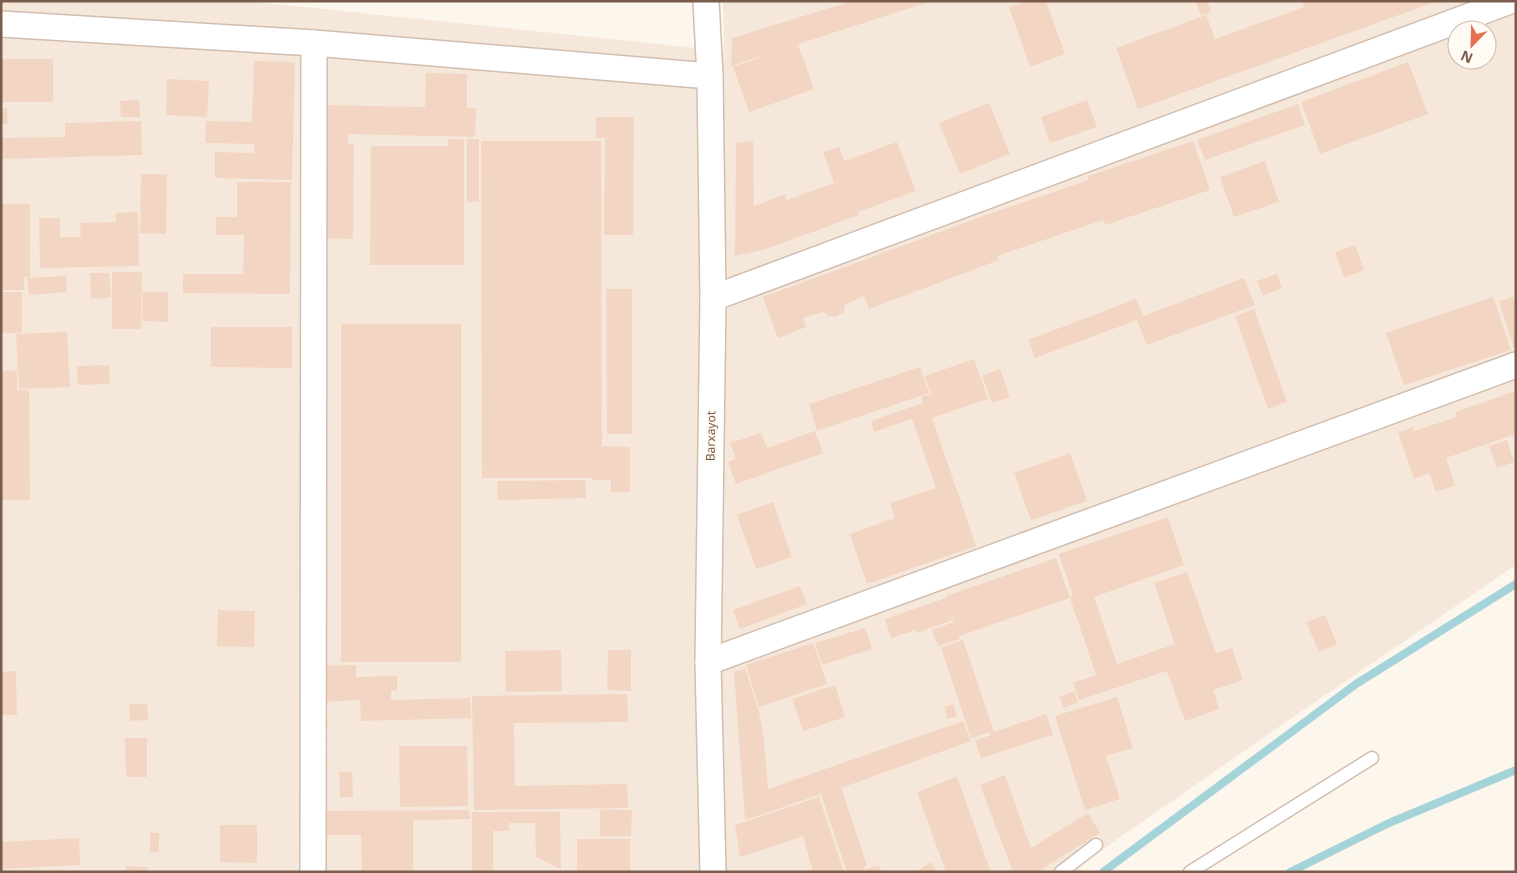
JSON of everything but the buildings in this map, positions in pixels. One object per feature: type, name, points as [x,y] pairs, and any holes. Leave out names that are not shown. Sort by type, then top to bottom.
[{"type":"street","name":"Barxayot","points":[[706,1],[710,76],[713,298],[708,662],[713,872]]},
{"type":"street","points":[[713,298],[1510,1]]},
{"type":"street","points":[[1,24],[314,43],[710,76]]},
{"type":"street","points":[[313,872],[314,43]]},
{"type":"street","points":[[708,662],[1516,365]]},
{"type":"lane","points":[[1190,872],[1372,758]]},
{"type":"lane","points":[[1061,872],[1096,845]]},
{"type":"shaded area","points":[[1,1],[247,1],[724,51],[723,1],[1516,1],[1516,565],[1070,872],[1,872]]},
{"type":"waterway","points":[[1103,872],[1356,684],[1516,584]]},
{"type":"waterway","points":[[1290,872],[1389,823],[1516,770]]}]
